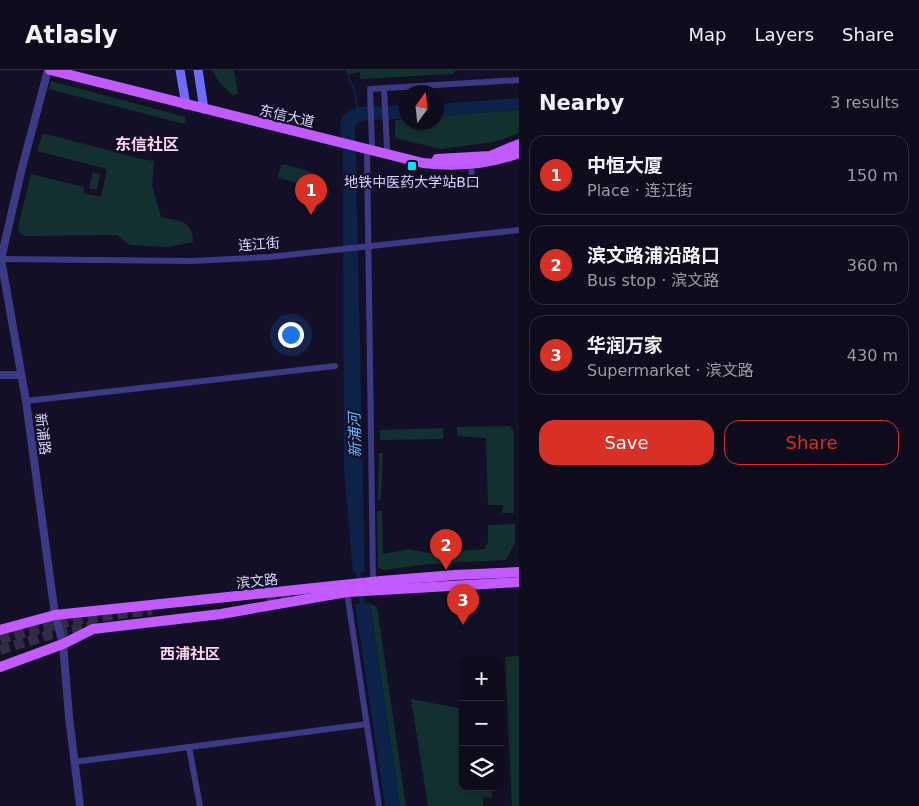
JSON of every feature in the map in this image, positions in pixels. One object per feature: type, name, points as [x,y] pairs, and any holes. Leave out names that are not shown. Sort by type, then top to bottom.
[{"type":"main road","name":"东信大道","points":[[49,70],[339,139],[423,162],[471,165],[503,159],[519,152]]},
{"type":"main road","name":"东信大道","points":[[74,70],[185,102]]},
{"type":"main road","points":[[180,70],[185,102]]},
{"type":"main road","points":[[198,70],[203,106]]},
{"type":"main road","name":"东信大道","points":[[364,146],[386,148],[435,159],[490,156],[519,144]]},
{"type":"main road","name":"滨文路","points":[[0,629],[55,615],[347,588],[455,574],[519,572]]},
{"type":"main road","name":"滨文路","points":[[377,584],[519,582]]},
{"type":"main road","name":"滨文路","points":[[0,666],[63,644],[93,629],[221,614],[347,588]]},
{"type":"main road","points":[[0,671],[29,656]]},
{"type":"street","name":"新浦路","points":[[49,70],[22,168],[0,259],[26,401],[55,615],[63,644],[80,806]]},
{"type":"street","points":[[377,584],[364,146],[371,121],[370,89],[519,80]]},
{"type":"street","points":[[384,88],[386,148]]},
{"type":"street","points":[[471,165],[472,179]]},
{"type":"street","name":"连江街","points":[[0,259],[192,261],[340,251],[519,230]]},
{"type":"street","points":[[26,401],[336,366]]},
{"type":"street","points":[[0,376],[21,375]]},
{"type":"street","points":[[347,588],[379,806]]},
{"type":"street","points":[[74,762],[367,724]]},
{"type":"street","points":[[189,747],[200,806]]},
{"type":"green space","points":[[212,70],[234,70],[238,93],[234,96],[220,83]]},
{"type":"green space","points":[[346,70],[456,70],[453,74],[360,79],[360,72],[346,75]]},
{"type":"green space","points":[[51,81],[186,117],[184,124],[49,89]]},
{"type":"green space","points":[[519,110],[519,133],[494,142],[441,149],[395,138],[395,120],[399,120],[399,130],[444,130],[444,115]]},
{"type":"green space","points":[[43,133],[154,161],[152,185],[161,217],[187,225],[193,242],[169,247],[130,245],[117,235],[25,236],[19,232],[18,227],[31,174],[84,187],[83,193],[101,197],[107,169],[37,151]]},
{"type":"green space","points":[[284,164],[315,175],[314,188],[280,178],[278,176],[281,165]]},
{"type":"green space","points":[[93,172],[100,174],[97,190],[89,188]]},
{"type":"green space","points":[[510,426],[514,432],[514,513],[502,513],[503,505],[488,505],[486,438],[457,436],[457,427]]},
{"type":"green space","points":[[443,428],[443,439],[380,440],[380,430]]},
{"type":"green space","points":[[379,453],[383,453],[381,500],[378,500]]},
{"type":"green space","points":[[377,511],[382,511],[383,554],[409,549],[429,553],[484,549],[488,543],[488,525],[515,524],[515,542],[506,560],[430,564],[383,570],[378,567]]},
{"type":"green space","points":[[370,603],[377,607],[406,806],[400,806]]},
{"type":"green space","points":[[519,656],[519,806],[512,806],[505,657]]},
{"type":"green space","points":[[411,699],[459,708],[459,791],[491,791],[492,798],[483,797],[483,806],[428,806]]},
{"type":"water","points":[[519,98],[519,110],[444,115],[444,103]]},
{"type":"water","points":[[399,105],[399,119],[366,120],[357,123],[355,126],[365,572],[353,572],[344,470],[343,157],[340,123],[342,117],[359,107]]},
{"type":"water","points":[[370,603],[400,806],[385,806],[355,604]]},
{"type":"waterway","points":[[346,70],[355,92],[357,108]]},
{"type":"waterway","name":"新浦河","points":[[358,566],[363,611]]},
{"type":"tunnel","points":[[415,584],[448,580]]},
{"type":"tunnel","points":[[266,598],[319,593]]},
{"type":"tunnel","points":[[0,639],[70,621],[152,610]]},
{"type":"tunnel","points":[[0,650],[52,634],[98,625]]},
{"type":"place","name":"地铁中医药大学站B口","points":[[412,166]]},
{"type":"place","name":"中恒大厦","points":[[311,215]]},
{"type":"place","name":"滨文路浦沿路口","points":[[446,570]]},
{"type":"place","name":"华润万家","points":[[463,625]]},
{"type":"district","name":"东信社区","points":[[147,144]]},
{"type":"district","name":"西浦社区","points":[[190,654]]}]
